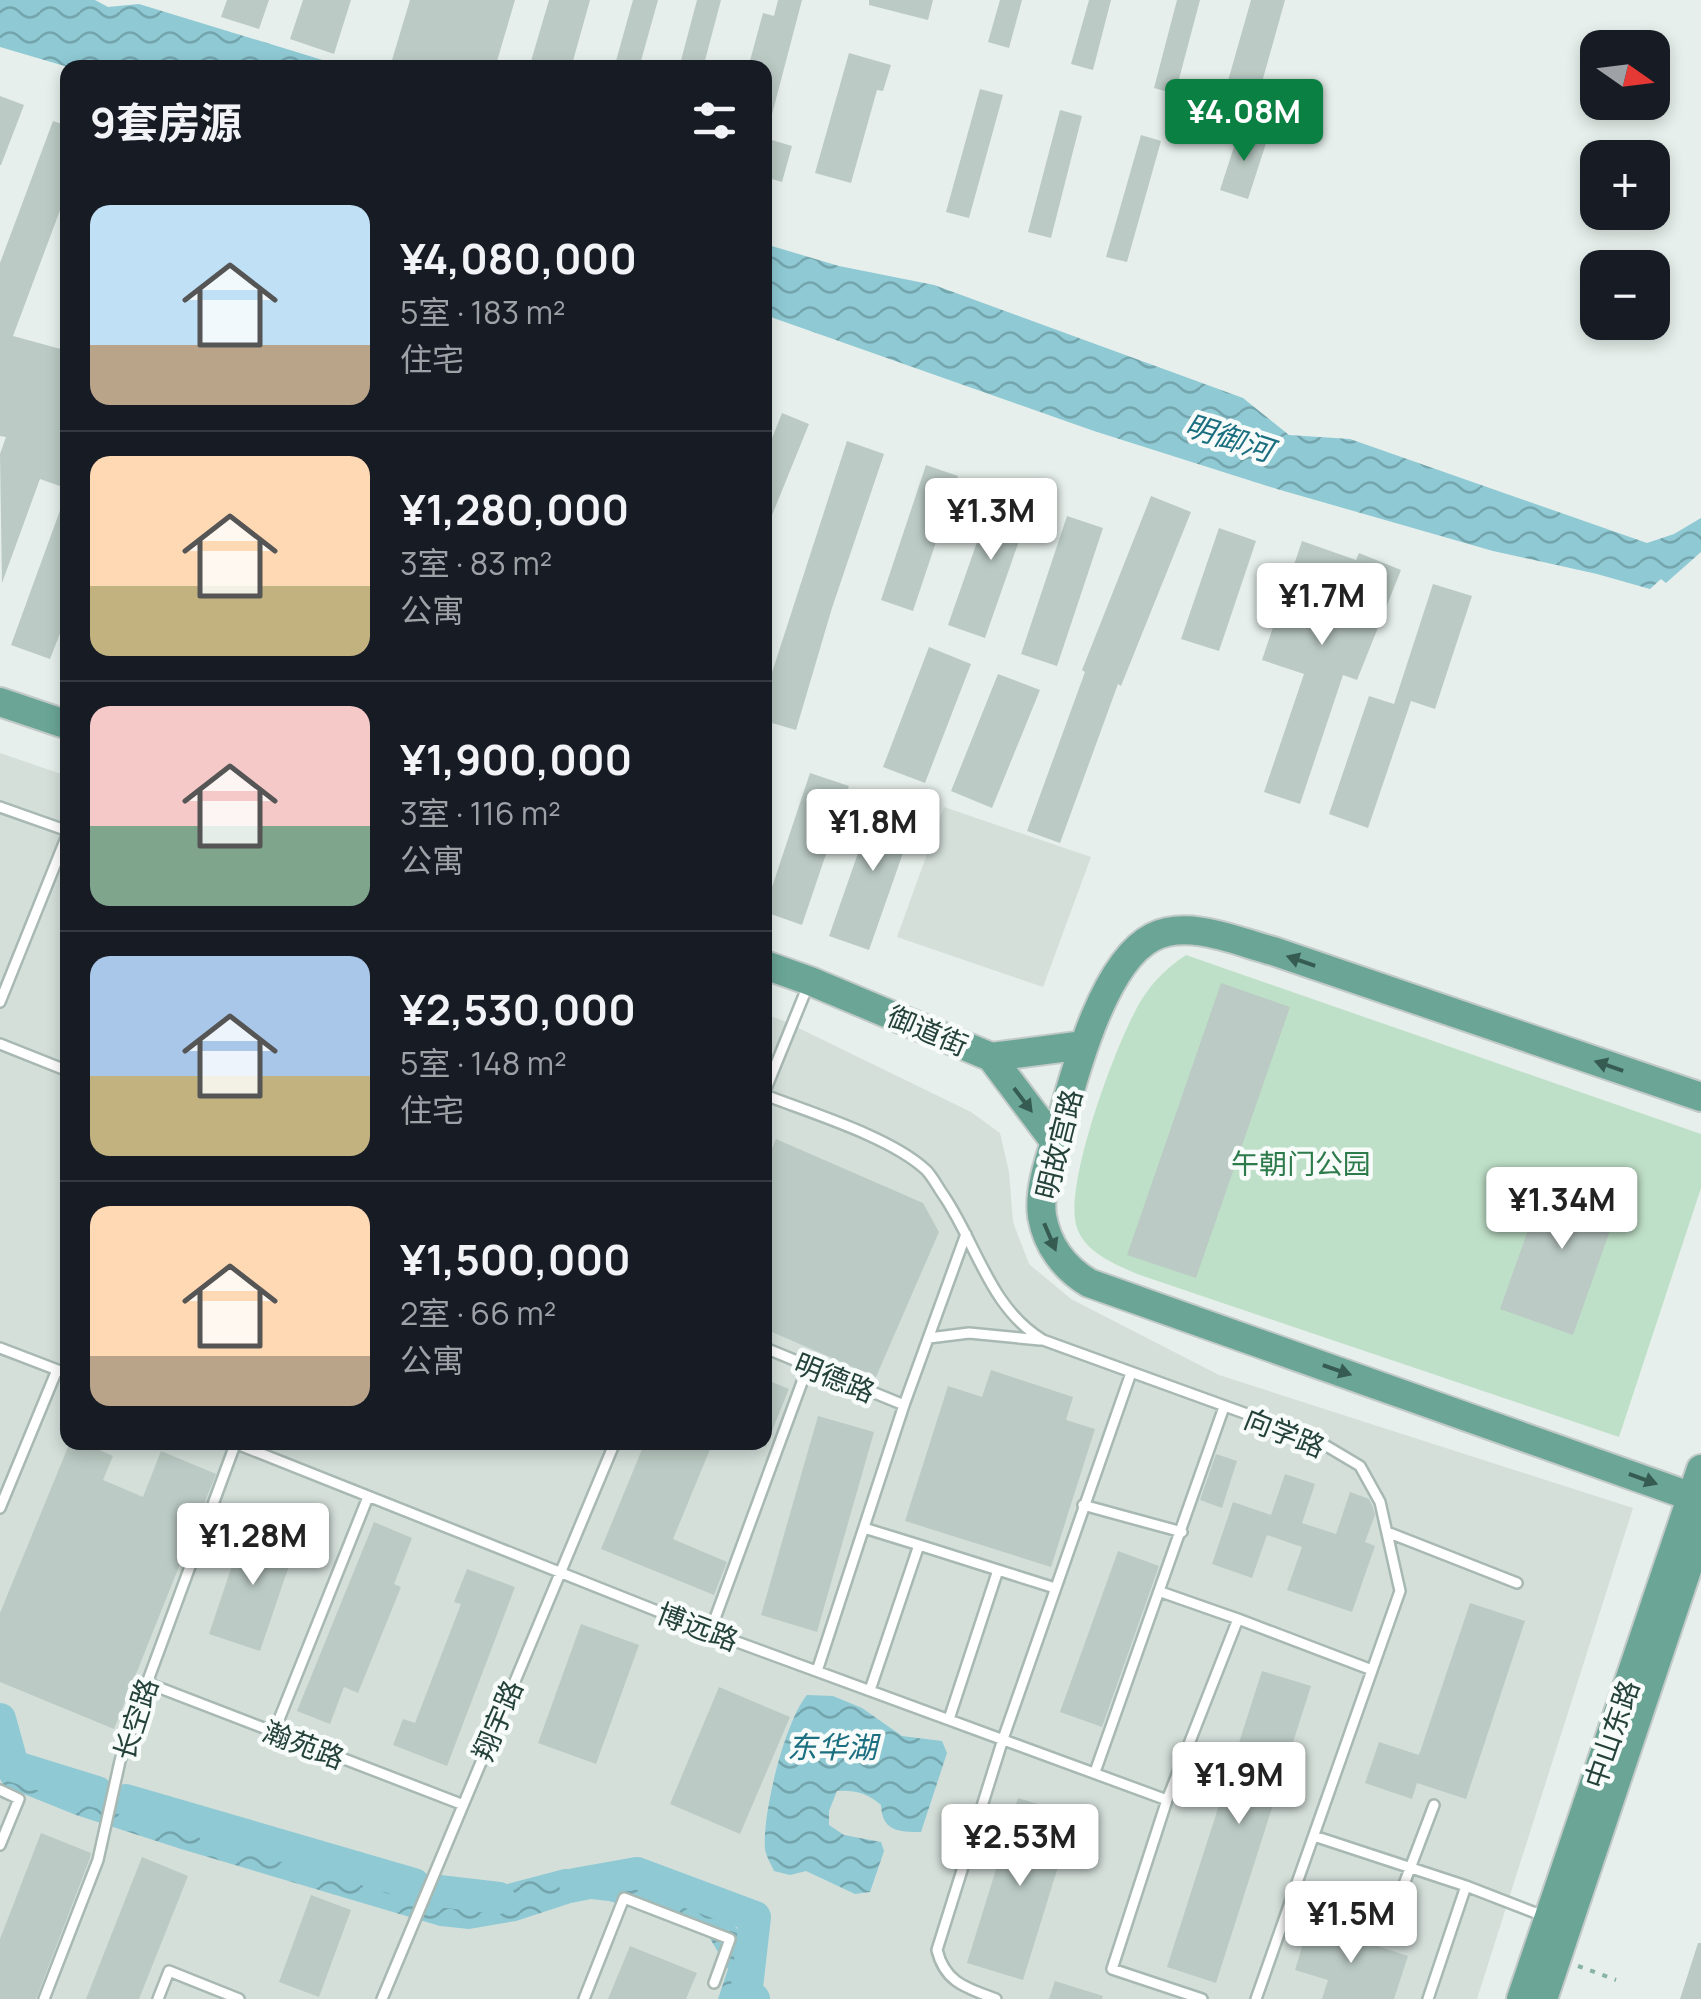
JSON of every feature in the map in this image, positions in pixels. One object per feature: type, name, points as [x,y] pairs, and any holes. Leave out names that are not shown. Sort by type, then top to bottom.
[{"type":"main road","points":[[0,702],[60,722]]},
{"type":"main road","name":"明故宫路","points":[[1696,1498],[1089,1283],[1062,1261],[1041,1211],[1055,1142],[1084,1044],[1108,992],[1133,952],[1153,937],[1188,930],[1273,951],[1701,1098]]},
{"type":"main road","name":"御道街","points":[[772,967],[991,1057],[1055,1142]]},
{"type":"main road","points":[[991,1057],[1084,1044]]},
{"type":"main road","name":"中山东路","points":[[1521,1999],[1696,1498],[1701,1469]]},
{"type":"main road","name":"中山东路","points":[[1542,1999],[1701,1528]]},
{"type":"lane","points":[[0,808],[60,829]]},
{"type":"lane","points":[[0,1002],[60,852]]},
{"type":"lane","points":[[772,1075],[810,980]]},
{"type":"lane","points":[[0,1044],[60,1067]]},
{"type":"lane","name":"向学路","points":[[772,1096],[875,1138],[926,1170],[966,1234],[1002,1304],[1026,1330],[1042,1340],[1314,1438],[1360,1466],[1380,1502],[1400,1590],[1256,1999]]},
{"type":"lane","points":[[817,1671],[904,1406],[966,1234]]},
{"type":"lane","points":[[929,1338],[969,1333],[1042,1340]]},
{"type":"lane","points":[[0,1348],[60,1371]]},
{"type":"lane","name":"明德路","points":[[772,1351],[904,1406]]},
{"type":"lane","points":[[710,1632],[808,1366]]},
{"type":"lane","points":[[996,1999],[960,1986],[940,1966],[937,1950],[1003,1739],[1131,1373]]},
{"type":"lane","points":[[0,1508],[60,1376]]},
{"type":"lane","points":[[1095,1772],[1224,1408]]},
{"type":"lane","name":"长空路","points":[[44,1999],[98,1860],[120,1762],[232,1450]]},
{"type":"lane","name":"博远路","points":[[252,1450],[710,1632],[1167,1800]]},
{"type":"lane","name":"翔宇路","points":[[382,1999],[612,1450]]},
{"type":"lane","points":[[274,1732],[368,1498]]},
{"type":"lane","points":[[1083,1505],[1182,1532]]},
{"type":"lane","points":[[864,1528],[1055,1588]]},
{"type":"lane","points":[[1387,1532],[1517,1583]]},
{"type":"lane","points":[[870,1690],[919,1545]]},
{"type":"lane","points":[[949,1719],[998,1570]]},
{"type":"lane","points":[[1161,1592],[1372,1670]]},
{"type":"lane","points":[[1202,1999],[1112,1970],[1167,1800],[1238,1619]]},
{"type":"lane","name":"瀚苑路","points":[[147,1683],[462,1804]]},
{"type":"lane","points":[[0,1790],[19,1798],[0,1845]]},
{"type":"lane","points":[[1387,1929],[1434,1806]]},
{"type":"lane","points":[[1314,1836],[1466,1886],[1548,1918]]},
{"type":"lane","points":[[1428,1999],[1466,1886]]},
{"type":"lane","points":[[584,1999],[624,1898],[730,1939],[714,1983]]},
{"type":"lane","points":[[158,1999],[169,1971],[239,1999]]},
{"type":"path","points":[[1556,1959],[1616,1980]]},
{"type":"shaded area","points":[[0,753],[60,774],[60,1450],[772,1450],[772,1017],[971,1112],[1000,1133],[1009,1172],[1013,1222],[1029,1264],[1071,1299],[1219,1375],[1633,1508],[1477,1999],[0,1999]]},
{"type":"shaded area","points":[[944,807],[1091,857],[1043,987],[897,937]]},
{"type":"green space","name":"午朝门公园","points":[[1186,955],[1701,1134],[1701,1188],[1619,1437],[1137,1274],[1102,1257],[1087,1244],[1077,1228],[1075,1208],[1077,1180],[1095,1112],[1142,999],[1162,974]]},
{"type":"water","points":[[0,0],[95,0],[108,7],[139,4],[322,60],[60,60],[60,65],[0,47]]},
{"type":"water","name":"明御河","points":[[772,246],[839,266],[934,285],[1243,398],[1289,435],[1350,439],[1647,543],[1674,534],[1701,518],[1701,552],[1666,583],[1661,579],[1650,589],[1493,551],[1094,431],[772,317]]},
{"type":"water","name":"东华湖","points":[[807,1695],[833,1696],[862,1708],[902,1736],[942,1741],[947,1753],[921,1832],[888,1825],[881,1805],[861,1793],[837,1791],[829,1811],[829,1825],[844,1835],[881,1842],[884,1851],[870,1892],[855,1894],[806,1871],[790,1875],[774,1871],[766,1854],[767,1814],[777,1769],[791,1725]]},
{"type":"water","points":[[0,1712],[14,1756],[31,1774],[352,1877],[425,1893],[477,1892],[564,1869],[591,1869],[654,1885],[720,1911],[742,1934],[749,1994],[759,1999],[718,1999],[728,1969],[708,1935],[682,1922],[609,1901],[571,1903],[516,1921],[469,1929],[440,1926],[76,1815],[4,1786],[0,1779]]},
{"type":"building","points":[[227,0],[269,0],[259,29],[221,17]]},
{"type":"building","points":[[303,0],[351,0],[334,54],[290,39]]},
{"type":"building","points":[[410,0],[515,0],[497,60],[392,60]]},
{"type":"building","points":[[549,0],[590,0],[573,60],[531,60]]},
{"type":"building","points":[[633,0],[658,0],[641,60],[616,60]]},
{"type":"building","points":[[697,0],[721,0],[705,60],[681,60]]},
{"type":"building","points":[[778,0],[802,0],[772,114],[772,60],[750,60],[763,13],[774,16]]},
{"type":"building","points":[[869,0],[933,0],[928,20],[869,5]]},
{"type":"building","points":[[1000,0],[1022,0],[1009,48],[988,42]]},
{"type":"building","points":[[1089,0],[1111,0],[1093,70],[1071,64]]},
{"type":"building","points":[[1177,0],[1200,0],[1175,94],[1154,88]]},
{"type":"building","points":[[1251,0],[1285,0],[1252,118],[1220,109]]},
{"type":"building","points":[[849,53],[891,65],[883,91],[877,90],[851,183],[815,173]]},
{"type":"building","points":[[980,89],[1003,95],[969,218],[946,212]]},
{"type":"building","points":[[0,96],[24,105],[1,165],[0,165]]},
{"type":"building","points":[[1060,110],[1082,116],[1051,238],[1028,232]]},
{"type":"building","points":[[53,121],[60,123],[60,210],[13,336],[60,349],[60,486],[40,479],[2,583],[0,454],[6,437],[0,436],[0,263]]},
{"type":"building","points":[[1240,128],[1268,137],[1248,199],[1220,190]]},
{"type":"building","points":[[1141,135],[1161,141],[1127,262],[1106,257]]},
{"type":"building","points":[[772,140],[792,146],[782,182],[772,179]]},
{"type":"building","points":[[782,413],[809,424],[772,515],[772,438]]},
{"type":"building","points":[[847,441],[884,454],[796,730],[772,723],[772,672]]},
{"type":"building","points":[[926,465],[958,476],[913,611],[881,600]]},
{"type":"building","points":[[996,488],[1033,501],[985,638],[948,625]]},
{"type":"building","points":[[1151,496],[1191,512],[1121,686],[1118,684],[1060,843],[1027,831],[1085,672],[1082,670]]},
{"type":"building","points":[[60,510],[60,633],[50,659],[11,645]]},
{"type":"building","points":[[1067,516],[1103,528],[1057,666],[1021,654]]},
{"type":"building","points":[[1219,528],[1256,541],[1219,651],[1181,639]]},
{"type":"building","points":[[1302,541],[1356,560],[1359,553],[1401,570],[1357,680],[1343,675],[1300,804],[1264,792],[1304,674],[1262,660]]},
{"type":"building","points":[[1433,584],[1472,596],[1435,709],[1411,701],[1368,828],[1329,814],[1369,696],[1394,704]]},
{"type":"building","points":[[929,647],[971,664],[925,783],[883,767]]},
{"type":"building","points":[[998,674],[1040,690],[992,808],[951,791]]},
{"type":"building","points":[[810,773],[849,786],[802,925],[772,914],[772,887]]},
{"type":"building","points":[[877,799],[917,813],[869,950],[829,936]]},
{"type":"building","points":[[1221,983],[1290,1007],[1196,1278],[1127,1255]]},
{"type":"building","points":[[776,1139],[923,1203],[939,1232],[876,1377],[772,1332],[772,1148]]},
{"type":"building","points":[[1550,1168],[1623,1194],[1573,1335],[1500,1309]]},
{"type":"building","points":[[991,1370],[1073,1397],[1066,1420],[1095,1429],[1051,1567],[905,1521],[948,1386],[982,1397]]},
{"type":"building","points":[[772,1382],[789,1389],[772,1431]]},
{"type":"building","points":[[818,1416],[874,1432],[817,1632],[761,1615]]},
{"type":"building","points":[[67,1450],[99,1450],[113,1456],[103,1480],[143,1497],[161,1451],[216,1474],[114,1729],[0,1682],[0,1613]]},
{"type":"building","points":[[642,1450],[710,1450],[673,1539],[727,1562],[714,1595],[601,1549]]},
{"type":"building","points":[[1216,1454],[1237,1461],[1222,1508],[1200,1500]]},
{"type":"building","points":[[1285,1474],[1315,1484],[1302,1523],[1336,1534],[1350,1492],[1369,1499],[1372,1505],[1375,1515],[1365,1542],[1375,1546],[1352,1612],[1287,1590],[1302,1547],[1267,1535],[1252,1578],[1212,1564],[1233,1502],[1271,1515]]},
{"type":"building","points":[[374,1522],[412,1538],[394,1584],[401,1587],[358,1693],[344,1687],[330,1724],[297,1711]]},
{"type":"building","points":[[246,1524],[297,1542],[260,1651],[209,1634]]},
{"type":"building","points":[[1118,1551],[1159,1566],[1102,1727],[1060,1712]]},
{"type":"building","points":[[467,1569],[515,1587],[447,1766],[393,1745],[403,1719],[415,1723],[461,1604],[454,1602]]},
{"type":"building","points":[[1470,1603],[1525,1621],[1466,1799],[1417,1783],[1412,1799],[1365,1783],[1379,1742],[1419,1755]]},
{"type":"building","points":[[581,1624],[639,1645],[596,1764],[538,1743]]},
{"type":"building","points":[[1262,1671],[1311,1686],[1216,1983],[1167,1967]]},
{"type":"building","points":[[719,1687],[790,1717],[740,1834],[670,1804]]},
{"type":"building","points":[[1018,1798],[1074,1815],[1023,1980],[967,1963]]},
{"type":"building","points":[[41,1833],[91,1853],[90,1858],[36,1999],[0,1999],[0,1939]]},
{"type":"building","points":[[142,1857],[188,1876],[139,1999],[86,1999]]},
{"type":"building","points":[[311,1895],[351,1910],[319,1997],[279,1982]]},
{"type":"building","points":[[1309,1924],[1408,1956],[1394,1999],[1322,1999],[1328,1980],[1295,1970]]},
{"type":"building","points":[[1698,1943],[1701,1999],[1680,1999]]},
{"type":"building","points":[[630,1946],[697,1973],[686,1999],[608,1999]]},
{"type":"building","points":[[1055,1981],[1103,1996],[1102,1999],[1049,1999]]},
{"type":"waterway","points":[[0,1719],[13,1766],[97,1792]]},
{"type":"waterway","points":[[126,1800],[414,1884]]},
{"type":"waterway","points":[[575,1884],[637,1873],[755,1917],[746,1996],[754,1999]]},
{"type":"waterway","points":[[439,1891],[499,1898]]}]
